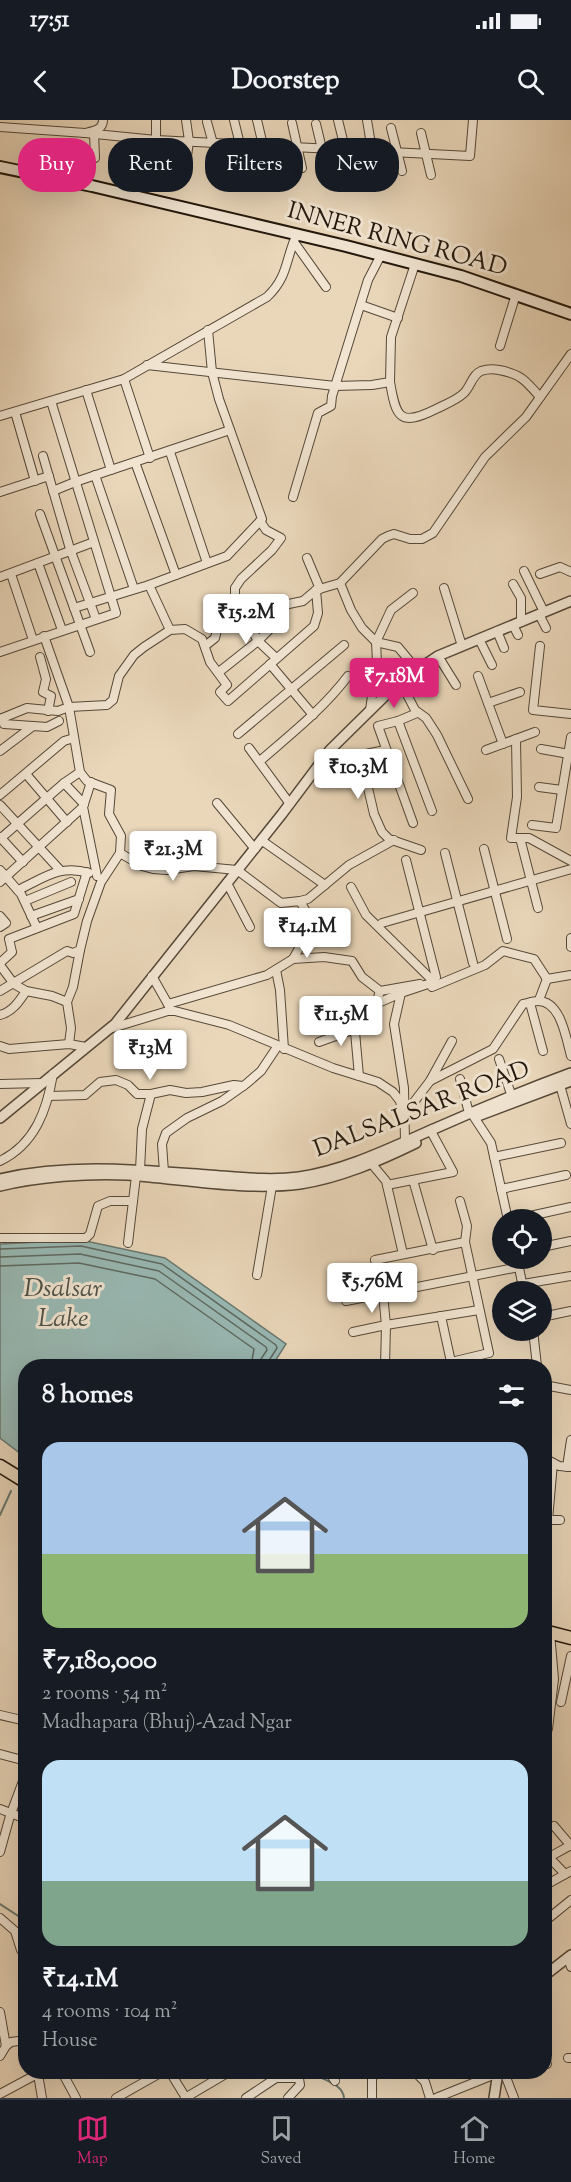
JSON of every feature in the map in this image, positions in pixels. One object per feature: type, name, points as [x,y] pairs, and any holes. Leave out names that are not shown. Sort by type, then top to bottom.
[{"type":"highway","points":[[0,1466],[18,1477]]},
{"type":"highway","points":[[0,1474],[18,1484]]},
{"type":"highway","points":[[552,1633],[571,1638]]},
{"type":"main road","name":"INNER RING ROAD","points":[[0,160],[93,179],[348,239],[463,269],[571,307]]},
{"type":"main road","name":"INNER RING ROAD","points":[[0,167],[92,186],[295,238],[381,255],[461,276],[571,314]]},
{"type":"street","points":[[90,133],[97,130],[103,120]]},
{"type":"street","points":[[156,120],[156,138]]},
{"type":"street","points":[[186,120],[189,138]]},
{"type":"street","points":[[234,120],[238,138]]},
{"type":"street","points":[[257,120],[261,138]]},
{"type":"street","points":[[338,120],[342,138]]},
{"type":"street","points":[[367,120],[369,138]]},
{"type":"street","points":[[399,152],[470,156],[473,120]]},
{"type":"street","points":[[207,122],[211,138]]},
{"type":"street","points":[[292,123],[296,138]]},
{"type":"street","points":[[316,124],[320,138]]},
{"type":"street","points":[[0,127],[137,138]]},
{"type":"street","points":[[391,128],[394,138]]},
{"type":"street","points":[[90,133],[91,138]]},
{"type":"street","points":[[422,133],[431,175]]},
{"type":"street","points":[[399,160],[402,171]]},
{"type":"street","points":[[295,238],[326,287]]},
{"type":"street","points":[[0,416],[124,379],[267,297],[284,276],[295,238]]},
{"type":"street","points":[[293,498],[318,414],[331,406],[368,280],[381,255]]},
{"type":"street","points":[[415,264],[392,337],[390,382],[394,405],[399,415],[405,418],[422,416],[457,398],[469,387],[476,374],[485,370],[494,369],[520,376],[540,397]]},
{"type":"street","points":[[500,346],[516,294]]},
{"type":"street","points":[[361,305],[398,318]]},
{"type":"street","points":[[74,608],[149,585],[227,556],[262,519],[219,399],[212,372],[208,330]]},
{"type":"street","points":[[253,602],[260,610],[303,601],[318,590],[340,583],[382,539],[394,534],[410,539],[422,539],[433,533],[485,457],[516,428],[571,354]]},
{"type":"street","points":[[147,365],[335,386],[390,382]]},
{"type":"street","points":[[124,379],[150,458]]},
{"type":"street","points":[[86,390],[111,470]]},
{"type":"street","points":[[0,652],[116,613],[51,401]]},
{"type":"street","points":[[15,412],[35,481]]},
{"type":"street","points":[[53,491],[230,430]]},
{"type":"street","points":[[170,452],[207,563]]},
{"type":"street","points":[[44,456],[70,549],[96,619]]},
{"type":"street","points":[[135,462],[176,575]]},
{"type":"street","points":[[95,475],[134,590]]},
{"type":"street","points":[[0,492],[49,476]]},
{"type":"street","points":[[40,514],[90,652]]},
{"type":"street","points":[[205,646],[215,638],[223,610],[235,596],[235,588],[241,579],[272,550],[281,538],[266,530],[260,521]]},
{"type":"street","points":[[0,577],[70,549],[94,542]]},
{"type":"street","points":[[59,721],[47,727],[4,724],[1,718],[27,708],[58,711],[69,707],[102,707],[111,703],[118,676],[126,664],[134,655],[170,630],[185,629],[199,637],[205,646],[210,662],[227,685],[220,692],[228,701],[315,626],[318,613],[318,590],[307,558]]},
{"type":"street","points":[[38,563],[62,630]]},
{"type":"street","points":[[540,574],[560,567],[571,572]]},
{"type":"street","points":[[524,571],[546,628]]},
{"type":"street","points":[[11,574],[33,640]]},
{"type":"street","points":[[340,583],[351,610],[362,628],[376,642],[398,647],[417,670]]},
{"type":"street","points":[[513,584],[521,598],[517,623],[518,635]]},
{"type":"street","points":[[149,585],[170,630]]},
{"type":"street","points":[[444,588],[462,646]]},
{"type":"street","points":[[370,710],[377,662],[376,642],[392,610],[413,594]]},
{"type":"street","points":[[0,1118],[115,1024],[322,761],[400,681],[438,656],[571,601]]},
{"type":"street","points":[[219,672],[258,641],[276,623],[284,605]]},
{"type":"street","points":[[220,618],[230,614],[240,614],[246,619],[258,641],[276,658]]},
{"type":"street","points":[[497,631],[504,648]]},
{"type":"street","points":[[44,636],[69,707],[80,772],[91,782],[111,790],[109,814],[121,836],[120,853],[101,877],[87,921],[73,987],[67,1002],[69,1044]]},
{"type":"street","points":[[479,639],[492,665]]},
{"type":"street","points":[[238,734],[344,645]]},
{"type":"street","points":[[540,646],[533,710],[571,714]]},
{"type":"street","points":[[438,656],[456,685]]},
{"type":"street","points":[[40,657],[46,679],[43,692],[51,696],[48,711]]},
{"type":"street","points":[[270,664],[313,715]]},
{"type":"street","points":[[260,761],[313,715],[348,676]]},
{"type":"street","points":[[478,676],[502,744]]},
{"type":"street","points":[[400,681],[417,713],[426,718],[437,735],[468,799]]},
{"type":"street","points":[[488,703],[520,692]]},
{"type":"street","points":[[413,823],[378,726],[417,713]]},
{"type":"street","points":[[398,721],[432,811]]},
{"type":"street","points":[[0,751],[33,726]]},
{"type":"street","points":[[486,750],[535,732]]},
{"type":"street","points":[[532,825],[556,828],[571,737]]},
{"type":"street","points":[[0,795],[64,741],[74,738]]},
{"type":"street","points":[[516,739],[517,797],[511,838],[529,838],[571,861]]},
{"type":"street","points":[[249,748],[290,804]]},
{"type":"street","points":[[541,749],[569,754]]},
{"type":"street","points":[[353,767],[361,755],[386,750]]},
{"type":"street","points":[[322,761],[353,767],[368,788],[374,814],[382,832],[394,840],[421,850]]},
{"type":"street","points":[[23,862],[0,838],[80,772]]},
{"type":"street","points":[[27,774],[67,822]]},
{"type":"street","points":[[3,880],[83,806],[91,782]]},
{"type":"street","points":[[64,783],[83,806],[101,877]]},
{"type":"street","points":[[539,787],[562,790]]},
{"type":"street","points":[[217,803],[255,849]]},
{"type":"street","points":[[0,805],[60,870]]},
{"type":"street","points":[[520,838],[538,908]]},
{"type":"street","points":[[261,840],[325,885]]},
{"type":"street","points":[[120,853],[142,866],[153,869],[167,870],[194,866],[237,870],[281,903],[308,899],[349,865],[394,840]]},
{"type":"street","points":[[483,849],[507,939]]},
{"type":"street","points":[[445,853],[472,963]]},
{"type":"street","points":[[406,860],[435,980],[432,987],[485,965],[503,951],[534,959],[547,979]]},
{"type":"street","points":[[18,890],[60,870],[70,869],[101,877]]},
{"type":"street","points":[[70,869],[70,882]]},
{"type":"street","points":[[382,923],[571,869]]},
{"type":"street","points":[[0,870],[3,880],[18,890],[37,928]]},
{"type":"street","points":[[67,1002],[52,996],[26,991],[14,984],[0,964],[12,952],[9,939],[75,914],[87,872]]},
{"type":"street","points":[[70,882],[82,890]]},
{"type":"street","points":[[25,901],[70,882]]},
{"type":"street","points":[[227,883],[250,927]]},
{"type":"street","points":[[351,887],[366,915],[435,980]]},
{"type":"street","points":[[31,916],[79,899]]},
{"type":"street","points":[[109,1029],[251,980],[276,970],[293,959],[307,934],[305,926],[308,915],[300,901]]},
{"type":"street","points":[[0,916],[6,923],[0,927]]},
{"type":"street","points":[[571,938],[571,947]]},
{"type":"street","points":[[0,991],[51,962],[59,954],[80,950]]},
{"type":"street","points":[[293,959],[324,957],[352,961],[362,977],[380,991]]},
{"type":"street","points":[[164,1172],[162,1144],[166,1134],[187,1118],[222,1101],[243,1086],[261,1071],[280,1048],[280,990],[276,970]]},
{"type":"street","points":[[547,979],[571,975]]},
{"type":"street","points":[[152,976],[170,1007],[229,1025],[280,1048],[378,1082],[393,1092],[400,1101],[403,1116]]},
{"type":"street","points":[[539,1000],[547,979]]},
{"type":"street","points":[[380,991],[435,980]]},
{"type":"street","points":[[376,1004],[435,980]]},
{"type":"street","points":[[0,1015],[7,1014],[18,1004],[26,991]]},
{"type":"street","points":[[359,1076],[354,1021],[365,1018],[374,1011],[380,991]]},
{"type":"street","points":[[401,993],[394,1024],[404,1088],[405,1142]]},
{"type":"street","points":[[430,1081],[493,1048],[523,1004],[539,1000],[551,1005],[561,1021],[571,1056]]},
{"type":"street","points":[[530,1003],[543,1051]]},
{"type":"street","points":[[319,1042],[355,1029]]},
{"type":"street","points":[[403,1116],[430,1081],[452,1041]]},
{"type":"street","points":[[0,1046],[9,1049],[69,1044],[86,1047]]},
{"type":"street","points":[[499,1059],[511,1095]]},
{"type":"street","name":"DALSALSAR ROAD","points":[[0,1179],[89,1169],[272,1186],[301,1184],[371,1163],[433,1135],[511,1095],[571,1073]]},
{"type":"street","points":[[0,1161],[14,1154],[39,1124],[49,1096],[53,1074]]},
{"type":"street","points":[[460,1079],[471,1115],[491,1143],[507,1209]]},
{"type":"street","points":[[49,1096],[85,1095],[100,1082],[116,1080],[128,1085],[137,1094],[152,1094],[170,1090],[186,1094],[234,1085],[243,1086]]},
{"type":"street","name":"DALSALSAR ROAD","points":[[0,1186],[34,1180],[164,1172],[272,1179],[300,1177],[338,1167],[471,1115],[571,1081]]},
{"type":"street","points":[[0,1084],[42,1083]]},
{"type":"street","points":[[560,1085],[571,1124]]},
{"type":"street","points":[[128,1243],[138,1173],[141,1129],[152,1094]]},
{"type":"street","points":[[387,1185],[453,1172],[433,1135]]},
{"type":"street","points":[[494,1157],[561,1143]]},
{"type":"street","points":[[371,1163],[387,1185],[403,1254]]},
{"type":"street","points":[[501,1189],[566,1175]]},
{"type":"street","points":[[413,1180],[433,1250]]},
{"type":"street","points":[[257,1275],[272,1186]]},
{"type":"street","points":[[460,1200],[467,1226],[465,1242],[489,1353],[476,1359]]},
{"type":"street","points":[[0,1238],[86,1238],[89,1236],[98,1206],[110,1202],[133,1202]]},
{"type":"street","points":[[552,1211],[571,1207]]},
{"type":"street","points":[[552,1245],[571,1241]]},
{"type":"street","points":[[385,1359],[386,1325],[383,1294],[375,1260],[465,1242]]},
{"type":"street","points":[[346,1301],[495,1269]]},
{"type":"street","points":[[551,1281],[571,1276]]},
{"type":"street","points":[[353,1332],[480,1310]]},
{"type":"street","points":[[552,1315],[571,1311]]},
{"type":"street","points":[[441,1316],[450,1359]]},
{"type":"street","points":[[534,1341],[536,1359]]},
{"type":"street","points":[[552,1386],[571,1390]]},
{"type":"street","points":[[552,1477],[554,1463],[569,1467],[571,1440]]},
{"type":"street","points":[[552,1520],[560,1520]]},
{"type":"street","points":[[561,1701],[571,1656]]},
{"type":"street","points":[[552,1666],[554,1679],[552,1696]]},
{"type":"street","points":[[0,1715],[18,1719]]},
{"type":"street","points":[[0,1754],[18,1759]]},
{"type":"street","points":[[0,1852],[18,1794]]},
{"type":"street","points":[[0,1809],[18,1815]]},
{"type":"street","points":[[552,1854],[571,1845],[554,1826]]},
{"type":"street","points":[[552,1861],[568,1873],[552,1882]]},
{"type":"street","points":[[552,1915],[571,1900]]},
{"type":"street","points":[[0,1918],[15,1931],[18,1940]]},
{"type":"street","points":[[552,1971],[570,1960]]},
{"type":"street","points":[[0,2012],[6,2046]]},
{"type":"street","points":[[0,2056],[6,2046],[18,2041]]},
{"type":"street","points":[[0,2096],[30,2079]]},
{"type":"street","points":[[40,2079],[42,2098]]},
{"type":"street","points":[[66,2079],[76,2098]]},
{"type":"street","points":[[117,2098],[150,2079]]},
{"type":"street","points":[[174,2079],[185,2098],[217,2079]]},
{"type":"street","points":[[246,2098],[253,2096],[269,2079]]},
{"type":"street","points":[[293,2096],[300,2085],[299,2079]]},
{"type":"street","points":[[372,2079],[372,2098]]},
{"type":"street","points":[[422,2079],[430,2098]]},
{"type":"street","points":[[436,2098],[483,2079]]},
{"type":"street","points":[[494,2098],[498,2079]]},
{"type":"street","points":[[504,2079],[514,2098]]},
{"type":"water","name":"Dsalsar Lake","points":[[81,1240],[165,1258],[286,1344],[276,1359],[18,1359],[18,1452],[0,1438],[0,1244]]},
{"type":"waterway","points":[[0,1515],[11,1491]]},
{"type":"waterway","points":[[0,1904],[18,1916]]},
{"type":"waterway","points":[[324,2079],[339,2088],[344,2098]]}]
